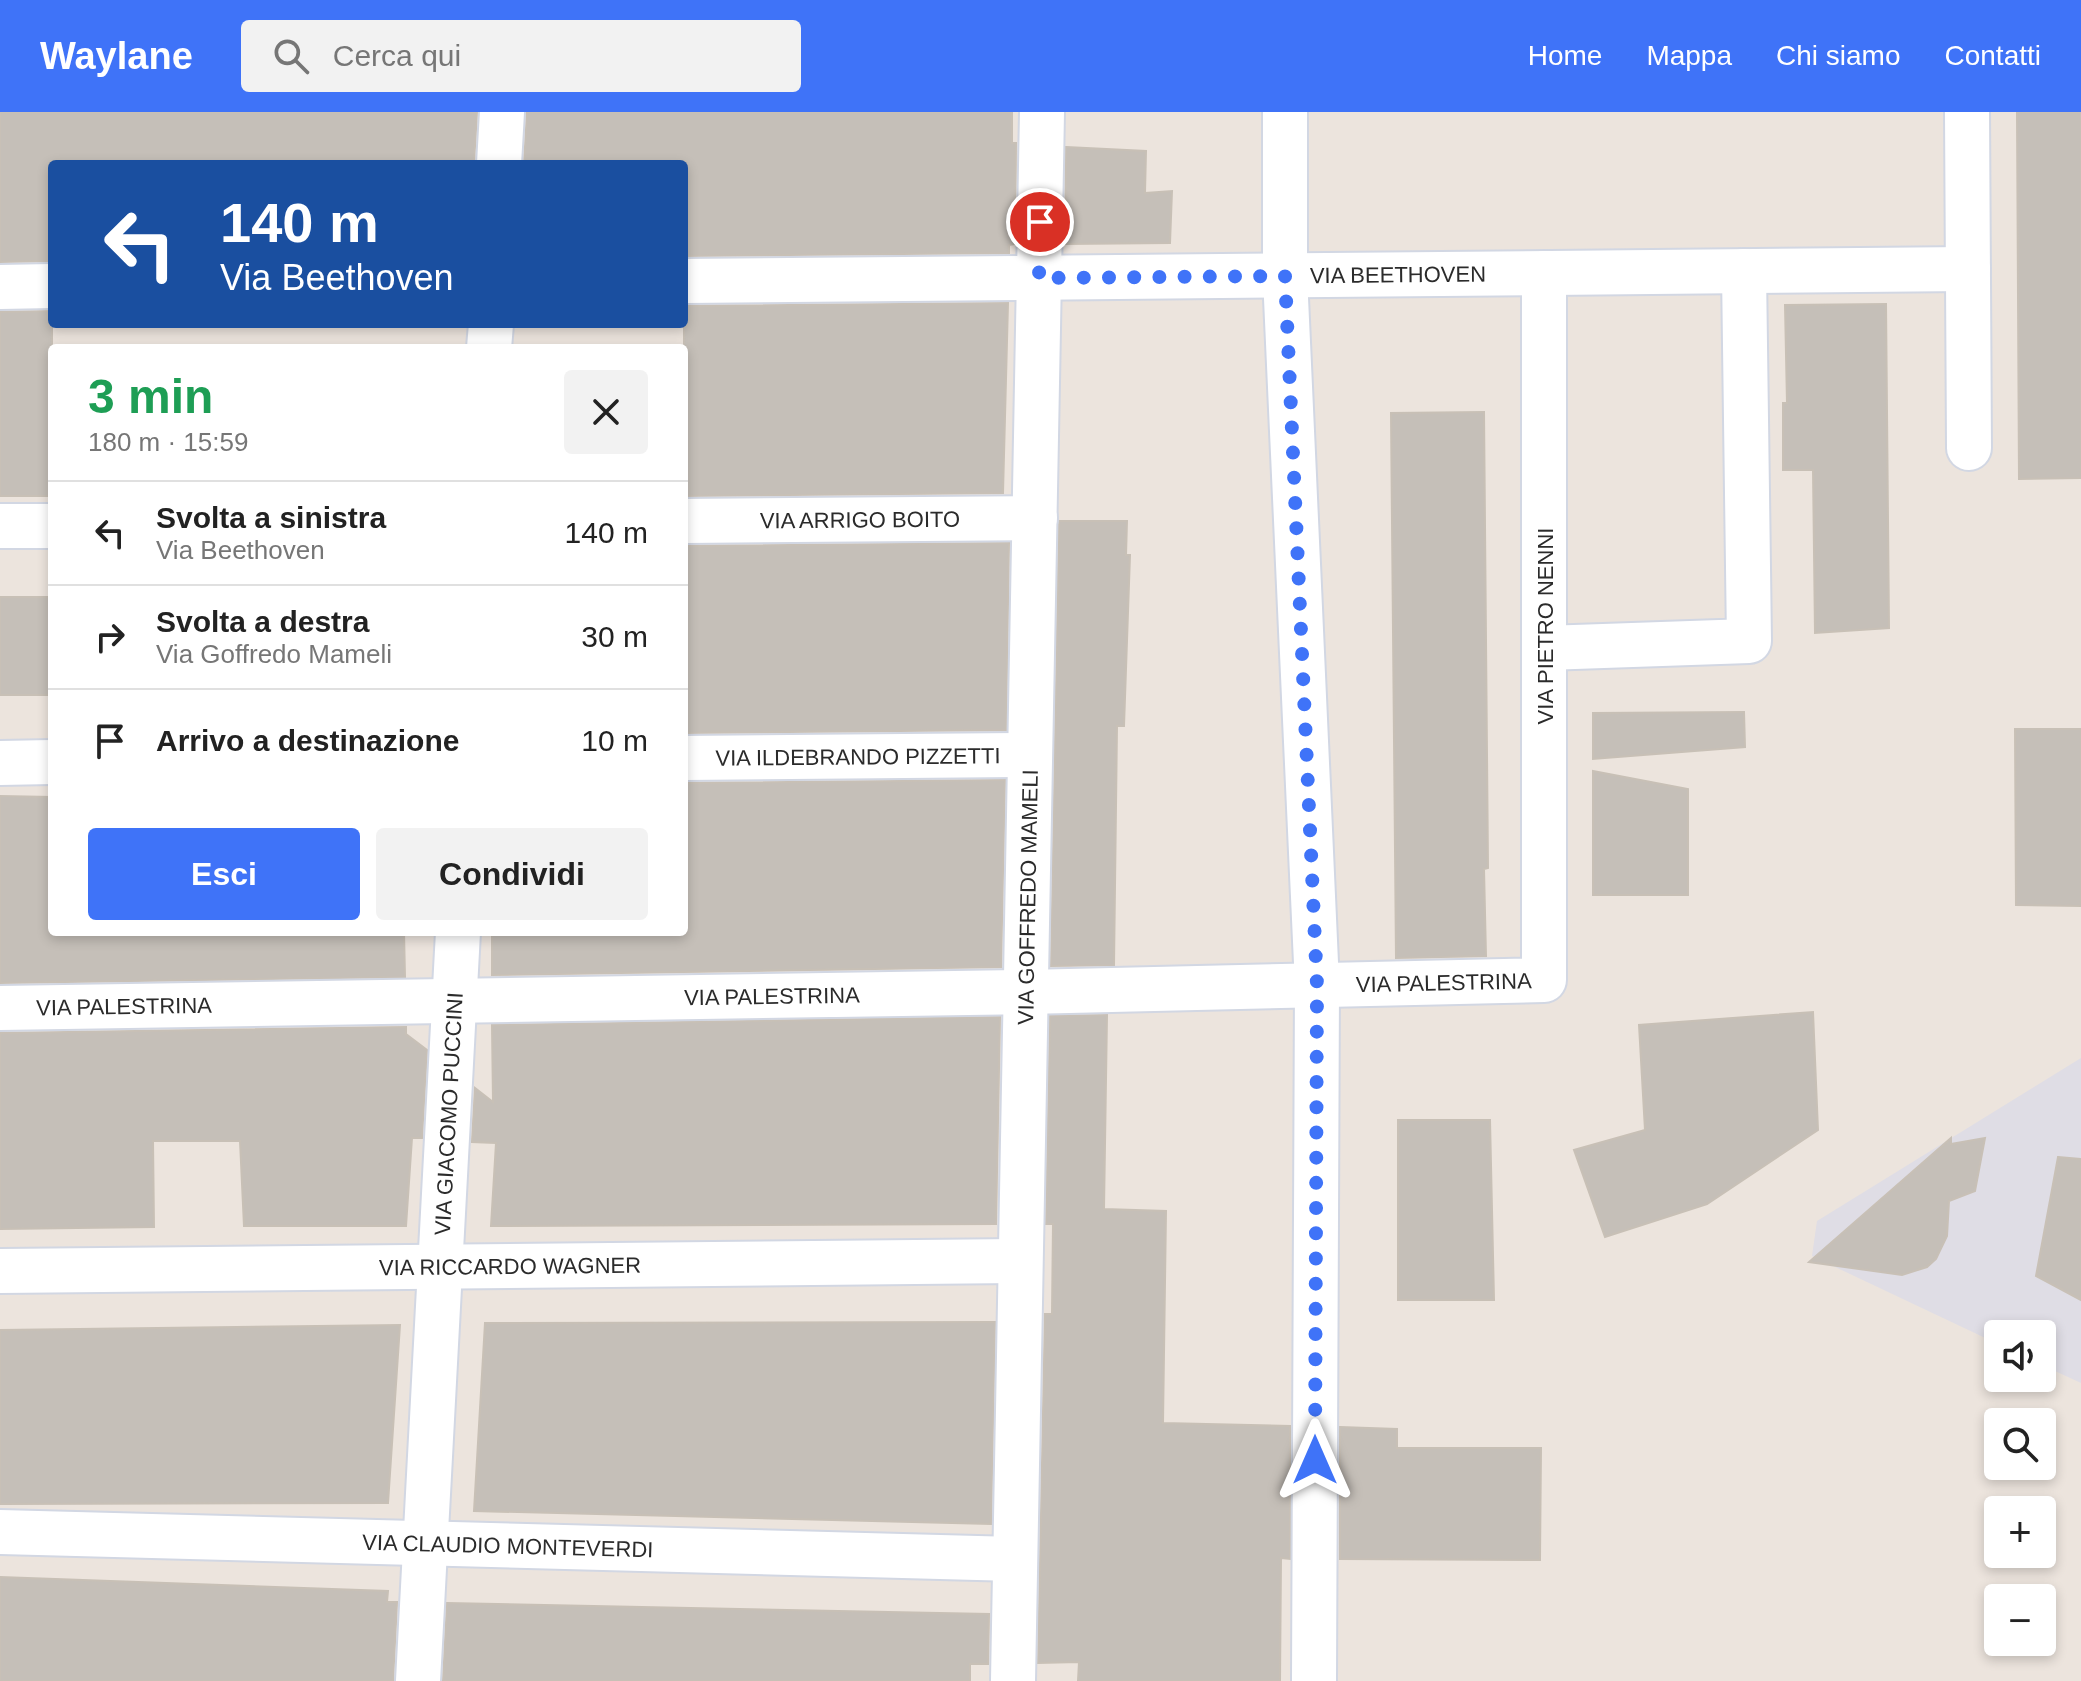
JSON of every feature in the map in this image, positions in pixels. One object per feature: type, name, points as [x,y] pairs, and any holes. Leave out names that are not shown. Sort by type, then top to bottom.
[{"type":"street","points":[[499,160],[502,112]]},
{"type":"street","name":"VIA GOFFREDO MAMELI","points":[[1013,1681],[1042,112]]},
{"type":"street","points":[[1285,112],[1285,276],[1317,985],[1314,1681]]},
{"type":"street","points":[[1967,112],[1969,448]]},
{"type":"street","name":"VIA BEETHOVEN","points":[[688,281],[1968,269]]},
{"type":"street","points":[[1545,648],[1749,641],[1744,271]]},
{"type":"street","name":"VIA PIETRO NENNI","points":[[1544,273],[1544,980]]},
{"type":"street","points":[[0,287],[48,286]]},
{"type":"street","name":"VIA ARRIGO BOITO","points":[[688,521],[1035,518]]},
{"type":"street","points":[[0,526],[48,526]]},
{"type":"street","name":"VIA ILDEBRANDO PIZZETTI","points":[[688,758],[1030,755]]},
{"type":"street","points":[[0,763],[48,762]]},
{"type":"street","name":"VIA GIACOMO PUCCINI","points":[[418,1681],[458,936]]},
{"type":"street","name":"VIA PALESTRINA","points":[[0,1008],[1026,992],[1544,980]]},
{"type":"street","name":"VIA RICCARDO WAGNER","points":[[0,1271],[1020,1261]]},
{"type":"street","name":"VIA CLAUDIO MONTEVERDI","points":[[0,1532],[1015,1559]]},
{"type":"shaded area","points":[[2081,1058],[2081,1383],[2056,1371],[2056,1320],[1984,1320],[1984,1337],[1812,1256],[1817,1221]]},
{"type":"building","points":[[0,112],[477,112],[474,160],[48,160],[48,261],[0,262]]},
{"type":"building","points":[[527,112],[1012,112],[1012,143],[1016,143],[1015,244],[1009,245],[1009,253],[688,256],[688,160],[524,160]]},
{"type":"building","points":[[2017,112],[2081,112],[2081,478],[2019,479]]},
{"type":"building","points":[[1066,147],[1146,151],[1145,193],[1172,191],[1170,243],[1065,244]]},
{"type":"building","points":[[1008,303],[1003,493],[688,496],[688,344],[684,344],[684,328],[688,328],[688,306]]},
{"type":"building","points":[[1886,304],[1889,628],[1815,633],[1813,470],[1783,470],[1783,403],[1787,403],[1785,305]]},
{"type":"building","points":[[48,311],[52,344],[48,344],[48,496],[0,496],[0,312]]},
{"type":"building","points":[[1484,412],[1486,956],[1396,958],[1391,413]]},
{"type":"building","points":[[1059,521],[1127,521],[1126,555],[1130,555],[1124,726],[1117,726],[1114,965],[1051,966]]},
{"type":"building","points":[[1009,543],[1006,730],[688,733],[688,546]]},
{"type":"building","points":[[0,597],[48,597],[48,695],[0,695]]},
{"type":"building","points":[[1744,712],[1745,747],[1593,759],[1593,713]]},
{"type":"building","points":[[2015,729],[2081,729],[2081,906],[2016,905]]},
{"type":"building","points":[[1593,771],[1688,789],[1688,895],[1593,895]]},
{"type":"building","points":[[1005,780],[1001,967],[492,975],[492,936],[688,936],[688,783]]},
{"type":"building","points":[[0,796],[48,797],[48,936],[404,936],[405,977],[0,983]]},
{"type":"building","points":[[1813,1012],[1818,1130],[1707,1204],[1605,1237],[1574,1150],[1645,1130],[1639,1025]]},
{"type":"building","points":[[1107,1015],[1104,1209],[1166,1211],[1163,1423],[1290,1426],[1290,1559],[1281,1558],[1280,1681],[1078,1681],[1079,1662],[1038,1663],[1045,1314],[1052,1314],[1053,1224],[1046,1224],[1050,1016]]},
{"type":"building","points":[[1000,1017],[996,1224],[491,1226],[496,1143],[472,1142],[475,1088],[493,1102],[492,1025]]},
{"type":"building","points":[[406,1027],[406,1034],[427,1050],[422,1138],[412,1138],[406,1226],[244,1226],[240,1141],[153,1141],[154,1227],[0,1229],[0,1033]]},
{"type":"building","points":[[1398,1120],[1490,1120],[1494,1300],[1398,1300]]},
{"type":"building","points":[[1951,1138],[1951,1144],[1985,1138],[1975,1191],[1949,1201],[1947,1236],[1936,1259],[1927,1267],[1902,1275],[1809,1262]]},
{"type":"building","points":[[2058,1157],[2081,1159],[2081,1300],[2036,1276]]},
{"type":"building","points":[[995,1322],[991,1524],[474,1511],[485,1323]]},
{"type":"building","points":[[400,1325],[388,1503],[0,1504],[0,1330]]},
{"type":"building","points":[[1340,1427],[1397,1429],[1397,1448],[1541,1448],[1540,1560],[1340,1559]]},
{"type":"building","points":[[0,1577],[388,1591],[387,1602],[397,1602],[393,1681],[0,1681]]},
{"type":"building","points":[[447,1603],[989,1614],[988,1664],[970,1664],[970,1681],[443,1681]]},
{"type":"route","points":[[1040,222],[1039,278],[1285,276],[1317,985],[1315,1460]]}]
